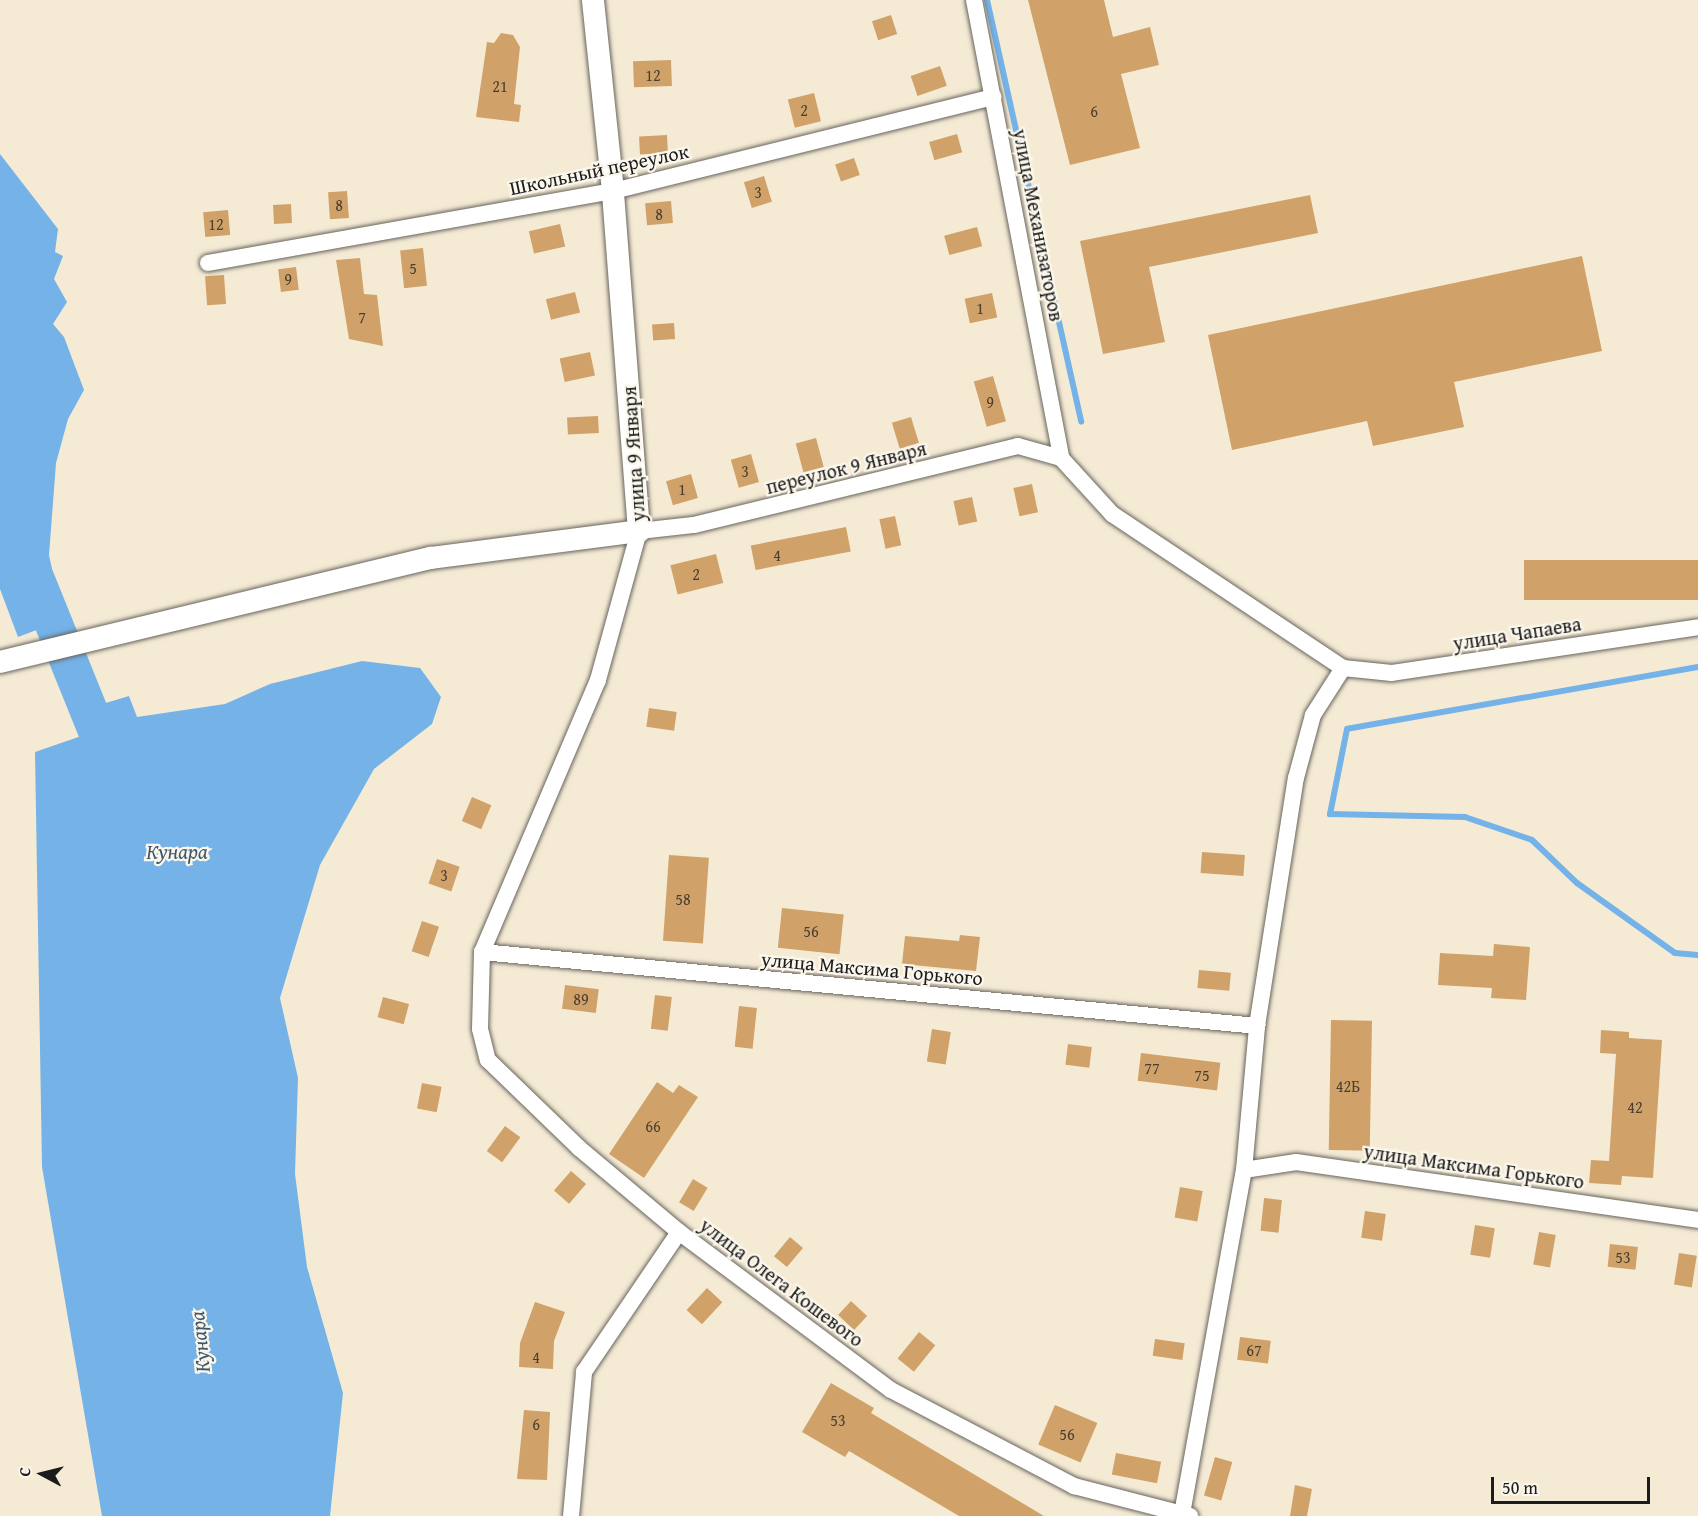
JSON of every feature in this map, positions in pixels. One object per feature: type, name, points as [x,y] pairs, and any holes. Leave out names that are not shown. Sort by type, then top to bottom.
[{"type":"street","name":"улица 9 Января","points":[[482,952],[598,680],[639,531],[613,191],[593,0]]},
{"type":"street","name":"улица Механизаторов","points":[[974,0],[1061,458]]},
{"type":"street","name":"Школьный переулок","points":[[208,263],[613,191],[994,97]]},
{"type":"street","name":"переулок 9 Января","points":[[639,531],[693,525],[1018,446],[1061,458]]},
{"type":"street","points":[[1061,458],[1112,514],[1343,668],[1313,715],[1296,778],[1257,1026],[1244,1170],[1186,1515]]},
{"type":"street","points":[[9,659],[431,558],[639,531]]},
{"type":"street","name":"улица Чапаева","points":[[1343,668],[1392,673],[1698,627]]},
{"type":"street","name":"улица Максима Горького","points":[[482,952],[1257,1026]]},
{"type":"street","name":"улица Олега Кошевого","points":[[482,952],[480,1029],[488,1060],[579,1148],[679,1232],[891,1390],[1074,1486],[1186,1515]]},
{"type":"street","name":"улица Максима Горького","points":[[1244,1170],[1296,1162],[1698,1220]]},
{"type":"street","points":[[572,1516],[584,1372],[679,1232]]},
{"type":"water","points":[[0,154],[58,229],[55,252],[63,256],[54,279],[67,302],[53,324],[64,337],[84,390],[68,419],[56,463],[49,555],[63,620],[18,637],[0,589]]},
{"type":"water","name":"Кунара","points":[[362,661],[420,668],[441,697],[432,724],[374,769],[320,865],[280,998],[298,1078],[295,1174],[307,1267],[343,1393],[330,1516],[102,1516],[42,1167],[35,752],[90,733],[89,708],[129,696],[137,717],[225,704],[270,684]]},
{"type":"building","points":[[1028,0],[1104,0],[1113,37],[1150,27],[1159,65],[1121,74],[1140,148],[1070,165]]},
{"type":"building","points":[[891,15],[897,34],[878,40],[872,21]]},
{"type":"building","points":[[501,33],[513,35],[520,47],[514,104],[521,105],[519,122],[476,117],[487,42],[494,43]]},
{"type":"building","points":[[671,60],[672,86],[634,87],[633,61]]},
{"type":"building","points":[[940,66],[947,86],[918,96],[911,76]]},
{"type":"building","points":[[814,93],[821,121],[795,128],[788,100]]},
{"type":"building","points":[[957,134],[962,152],[934,160],[929,142]]},
{"type":"building","points":[[667,135],[668,153],[640,154],[639,136]]},
{"type":"building","points":[[854,158],[860,175],[841,182],[835,165]]},
{"type":"building","points":[[764,176],[772,202],[752,208],[744,182]]},
{"type":"building","points":[[347,191],[349,218],[330,219],[328,192]]},
{"type":"building","points":[[1310,195],[1318,233],[1149,267],[1165,342],[1103,354],[1080,241]]},
{"type":"building","points":[[671,201],[673,223],[647,225],[645,203]]},
{"type":"building","points":[[291,204],[292,223],[274,224],[273,205]]},
{"type":"building","points":[[228,210],[230,235],[205,237],[203,212]]},
{"type":"building","points":[[560,224],[565,246],[534,254],[529,231]]},
{"type":"building","points":[[977,227],[982,246],[949,255],[944,236]]},
{"type":"building","points":[[423,248],[427,286],[404,288],[400,250]]},
{"type":"building","points":[[1582,256],[1602,351],[1454,382],[1464,427],[1373,446],[1367,421],[1232,450],[1208,335]]},
{"type":"building","points":[[360,258],[364,294],[377,295],[383,346],[349,339],[336,260]]},
{"type":"building","points":[[296,267],[299,290],[281,292],[278,269]]},
{"type":"building","points":[[224,275],[226,304],[207,305],[205,276]]},
{"type":"building","points":[[575,292],[580,312],[551,320],[546,299]]},
{"type":"building","points":[[992,293],[997,317],[970,323],[965,299]]},
{"type":"building","points":[[674,323],[675,339],[653,340],[652,325]]},
{"type":"building","points":[[590,352],[595,375],[565,382],[560,358]]},
{"type":"building","points":[[993,376],[1006,421],[987,427],[974,382]]},
{"type":"building","points":[[598,416],[599,433],[568,435],[567,418]]},
{"type":"building","points":[[911,417],[919,443],[900,449],[892,423]]},
{"type":"building","points":[[816,438],[824,467],[803,472],[796,443]]},
{"type":"building","points":[[751,454],[759,482],[739,488],[731,460]]},
{"type":"building","points":[[691,474],[698,498],[673,505],[666,481]]},
{"type":"building","points":[[1032,484],[1038,512],[1019,516],[1013,488]]},
{"type":"building","points":[[972,497],[977,521],[959,525],[953,501]]},
{"type":"building","points":[[895,516],[901,545],[886,549],[879,519]]},
{"type":"building","points":[[846,527],[851,552],[756,570],[751,546]]},
{"type":"building","points":[[716,554],[723,583],[678,594],[670,565]]},
{"type":"building","points":[[1524,560],[1698,560],[1698,600],[1524,600]]},
{"type":"building","points":[[649,708],[677,712],[674,731],[646,727]]},
{"type":"building","points":[[472,797],[491,805],[481,829],[462,821]]},
{"type":"building","points":[[1202,852],[1245,855],[1243,876],[1201,873]]},
{"type":"building","points":[[669,855],[709,858],[703,944],[663,941]]},
{"type":"building","points":[[437,859],[460,867],[451,891],[429,884]]},
{"type":"building","points":[[782,908],[844,914],[839,954],[778,948]]},
{"type":"building","points":[[422,921],[439,927],[429,957],[412,951]]},
{"type":"building","points":[[960,935],[980,937],[976,971],[902,964],[905,936],[959,941]]},
{"type":"building","points":[[1494,944],[1530,947],[1526,1000],[1491,998],[1492,988],[1438,985],[1440,953],[1493,956]]},
{"type":"building","points":[[1199,970],[1231,973],[1229,991],[1197,988]]},
{"type":"building","points":[[565,985],[599,989],[596,1013],[562,1009]]},
{"type":"building","points":[[655,995],[672,997],[668,1031],[651,1029]]},
{"type":"building","points":[[383,997],[409,1004],[404,1024],[378,1017]]},
{"type":"building","points":[[739,1006],[757,1008],[753,1049],[735,1047]]},
{"type":"building","points":[[1331,1020],[1372,1021],[1370,1151],[1329,1150]]},
{"type":"building","points":[[932,1029],[951,1032],[946,1065],[927,1062]]},
{"type":"building","points":[[1601,1030],[1629,1032],[1629,1038],[1662,1040],[1653,1178],[1622,1176],[1621,1185],[1589,1183],[1591,1160],[1609,1161],[1616,1054],[1600,1053]]},
{"type":"building","points":[[1068,1044],[1092,1047],[1089,1068],[1065,1065]]},
{"type":"building","points":[[1141,1053],[1220,1063],[1217,1091],[1138,1081]]},
{"type":"building","points":[[657,1082],[673,1093],[679,1085],[698,1097],[644,1178],[609,1154]]},
{"type":"building","points":[[422,1083],[442,1087],[437,1112],[417,1109]]},
{"type":"building","points":[[505,1126],[520,1137],[502,1162],[487,1151]]},
{"type":"building","points":[[571,1171],[586,1184],[569,1204],[554,1191]]},
{"type":"building","points":[[693,1179],[708,1188],[694,1211],[679,1202]]},
{"type":"building","points":[[1180,1187],[1203,1191],[1197,1222],[1175,1218]]},
{"type":"building","points":[[1264,1198],[1282,1200],[1278,1233],[1261,1231]]},
{"type":"building","points":[[1365,1211],[1386,1214],[1382,1241],[1361,1238]]},
{"type":"building","points":[[1475,1225],[1495,1228],[1490,1258],[1470,1255]]},
{"type":"building","points":[[1539,1232],[1556,1235],[1550,1267],[1533,1264]]},
{"type":"building","points":[[790,1237],[803,1248],[787,1267],[774,1256]]},
{"type":"building","points":[[1610,1244],[1638,1247],[1635,1270],[1608,1267]]},
{"type":"building","points":[[1679,1253],[1697,1256],[1692,1287],[1674,1285]]},
{"type":"building","points":[[707,1288],[722,1302],[702,1324],[687,1310]]},
{"type":"building","points":[[851,1301],[867,1316],[854,1330],[838,1315]]},
{"type":"building","points":[[535,1302],[565,1312],[554,1341],[553,1369],[519,1367],[520,1343]]},
{"type":"building","points":[[919,1332],[935,1345],[914,1372],[898,1358]]},
{"type":"building","points":[[1240,1337],[1271,1341],[1268,1364],[1237,1360]]},
{"type":"building","points":[[1155,1339],[1185,1343],[1182,1360],[1153,1356]]},
{"type":"building","points":[[831,1383],[874,1408],[871,1413],[1044,1516],[959,1516],[849,1451],[845,1457],[802,1432]]},
{"type":"building","points":[[1055,1405],[1097,1423],[1081,1463],[1038,1445]]},
{"type":"building","points":[[524,1410],[550,1412],[547,1480],[517,1479]]},
{"type":"building","points":[[1116,1453],[1161,1462],[1157,1483],[1112,1475]]},
{"type":"building","points":[[1215,1457],[1232,1462],[1221,1500],[1204,1495]]},
{"type":"building","points":[[1295,1485],[1312,1489],[1307,1516],[1290,1516]]},
{"type":"waterway","points":[[987,0],[1081,422]]},
{"type":"waterway","name":"Кунара","points":[[34,575],[109,761]]},
{"type":"waterway","points":[[1698,667],[1347,729],[1330,814],[1465,817],[1532,840],[1577,883],[1675,953],[1698,955]]}]
